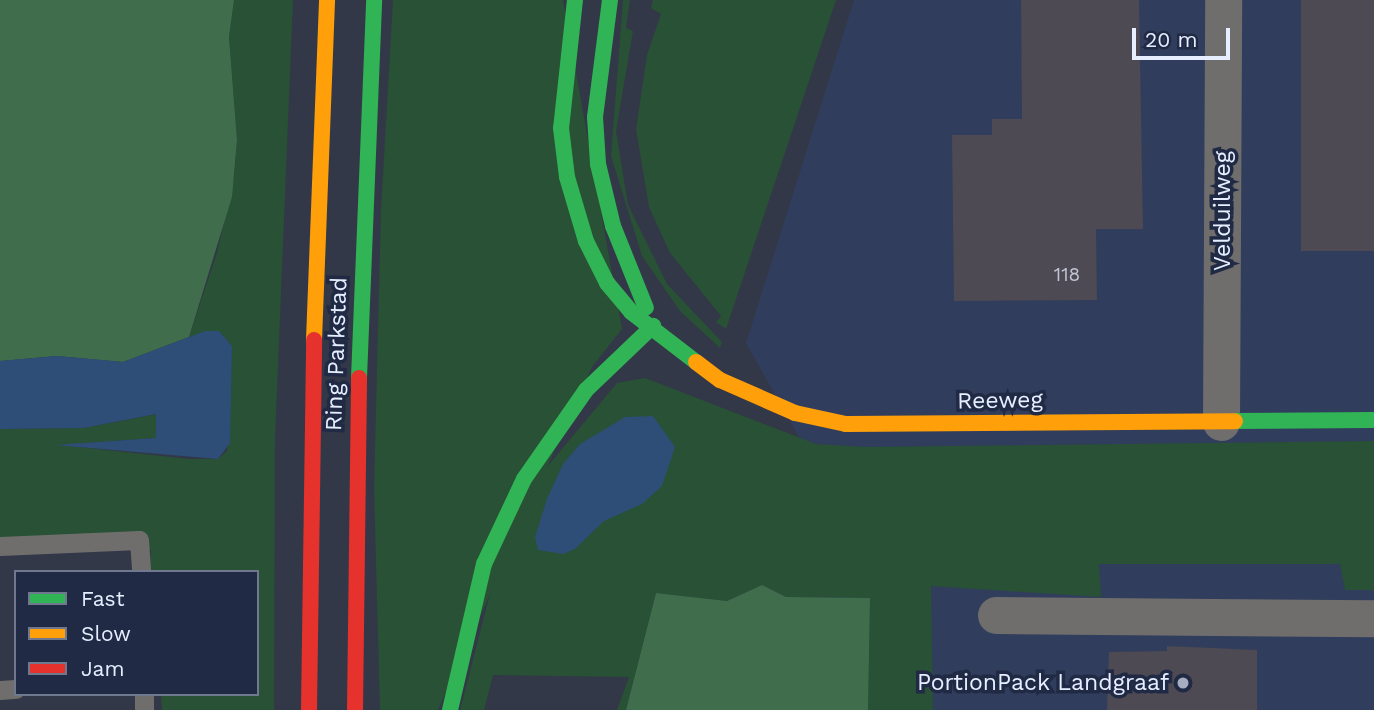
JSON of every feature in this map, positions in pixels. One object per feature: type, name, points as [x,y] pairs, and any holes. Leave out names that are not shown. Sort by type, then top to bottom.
[{"type":"main road","name":"Ring Parkstad","points":[[309,710],[311,432],[327,0]]},
{"type":"main road","name":"Ring Parkstad","points":[[355,710],[358,404],[374,0]]},
{"type":"main road","name":"Reeweg","points":[[575,0],[561,128],[574,208],[607,282],[631,312],[653,326],[720,380],[765,402],[822,421],[873,425],[1374,420]]},
{"type":"main road","name":"Reeweg","points":[[610,0],[595,117],[598,163],[621,247],[653,326]]},
{"type":"main road","points":[[450,710],[460,653],[484,564],[524,479],[578,399],[653,326]]},
{"type":"street","name":"Velduilweg","points":[[1221,422],[1223,0]]},
{"type":"street","points":[[996,615],[1374,618]]},
{"type":"lane","points":[[0,545],[139,540],[141,570]]},
{"type":"shaded area","points":[[854,0],[1374,0],[1374,710],[829,710],[830,492],[746,343]]},
{"type":"shaded area","points":[[205,331],[219,331],[232,346],[230,443],[218,459],[55,445],[156,438],[156,414],[84,428],[0,429],[0,361],[57,356],[123,362]]},
{"type":"shaded area","points":[[653,416],[675,447],[662,486],[642,504],[604,521],[575,549],[563,554],[538,550],[535,537],[547,499],[563,464],[580,444],[625,417]]},
{"type":"green space","points":[[0,0],[234,0],[229,37],[237,140],[232,197],[189,337],[123,362],[57,356],[0,361]]},
{"type":"green space","points":[[234,0],[293,0],[275,439],[274,710],[162,710],[161,696],[259,696],[259,570],[150,570],[151,550],[0,544],[0,429],[84,428],[157,414],[156,438],[60,445],[189,459],[218,459],[227,451],[232,346],[219,331],[189,337],[217,253],[234,178],[237,140],[229,37]]},
{"type":"green space","points":[[393,0],[563,0],[622,329],[592,367],[438,710],[380,710],[374,488],[381,210]]},
{"type":"green space","points":[[623,0],[630,0],[626,28],[633,31],[616,131],[628,205],[667,284],[722,342],[720,348],[680,311],[642,256],[611,156]]},
{"type":"green space","points":[[653,0],[836,0],[726,329],[716,322],[721,316],[670,253],[649,207],[636,129],[647,55],[661,14],[651,8]]},
{"type":"green space","points":[[645,378],[816,444],[865,447],[1374,441],[1374,590],[1345,590],[1340,564],[1099,564],[1101,597],[931,586],[933,710],[868,710],[870,598],[786,597],[762,585],[727,601],[656,593],[626,710],[617,710],[629,677],[493,675],[484,710],[460,710],[500,555],[542,473],[617,383]]},
{"type":"green space","points":[[762,585],[786,597],[870,598],[868,710],[626,710],[656,593],[727,601]]},
{"type":"building","points":[[1021,0],[1139,0],[1143,229],[1096,229],[1097,300],[954,301],[952,135],[992,135],[992,119],[1022,119]]},
{"type":"building","points":[[1301,0],[1374,0],[1374,251],[1301,251]]},
{"type":"building","name":"PortionPack Landgraaf","points":[[1167,646],[1257,650],[1257,710],[1107,710],[1109,652],[1167,651]]},
{"type":"traffic: fast","points":[[359,378],[374,0]]},
{"type":"traffic: fast","points":[[575,0],[561,128],[567,177],[586,241],[607,283],[631,312],[696,362]]},
{"type":"traffic: fast","points":[[610,0],[595,117],[598,164],[613,226],[646,308]]},
{"type":"traffic: fast","points":[[450,710],[484,564],[524,479],[586,390],[653,326]]},
{"type":"traffic: fast","points":[[1235,421],[1374,420]]},
{"type":"traffic: slow","points":[[314,340],[327,0]]},
{"type":"traffic: slow","points":[[696,362],[720,380],[795,413],[846,424],[1235,421]]},
{"type":"traffic: jam","points":[[309,710],[314,340]]},
{"type":"traffic: jam","points":[[355,710],[359,378]]},
{"type":"place","name":"PortionPack Landgraaf","points":[[1183,683]]}]
